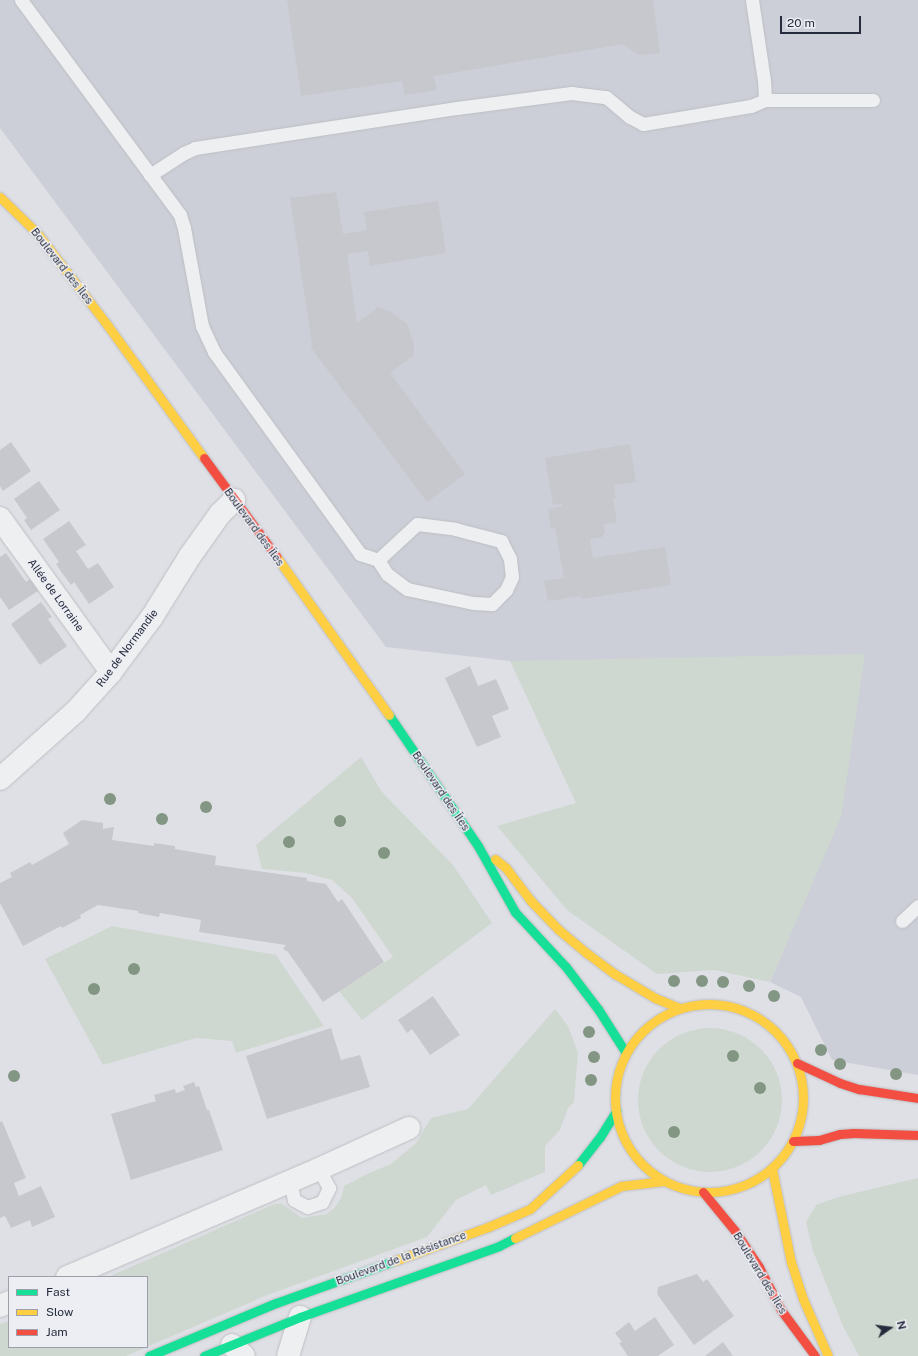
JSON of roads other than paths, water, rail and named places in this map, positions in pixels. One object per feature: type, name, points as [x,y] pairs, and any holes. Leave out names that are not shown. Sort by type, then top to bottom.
[{"type":"main road","name":"Boulevard des Îles","points":[[2,194],[37,234],[108,326],[358,670],[478,846],[515,912],[566,967],[598,1009],[626,1053]]},
{"type":"main road","name":"Boulevard des Îles","points":[[478,846],[506,868],[531,901],[559,930],[588,954],[615,974],[649,994],[680,1008]]},
{"type":"main road","points":[[700,1004],[721,1004],[741,1009],[759,1018],[775,1030],[788,1045],[797,1063],[803,1089],[802,1115],[793,1141],[772,1169],[751,1182],[728,1190],[703,1192],[676,1186],[664,1181],[641,1163],[625,1139],[616,1111],[616,1091],[619,1072],[626,1053],[640,1034],[659,1018],[680,1008],[700,1004]]},
{"type":"main road","points":[[797,1063],[840,1083],[859,1089],[918,1098]]},
{"type":"main road","name":"Boulevard de la Résistance","points":[[149,1356],[276,1303],[488,1227],[530,1209],[572,1172],[600,1137],[616,1111]]},
{"type":"main road","points":[[793,1141],[819,1140],[840,1134],[854,1133],[918,1134]]},
{"type":"main road","points":[[772,1169],[792,1262],[803,1298],[828,1356]]},
{"type":"main road","name":"Boulevard de la Résistance","points":[[204,1356],[238,1350],[300,1317],[499,1246],[611,1190],[622,1186],[664,1181]]},
{"type":"main road","name":"Boulevard des Îles","points":[[703,1192],[735,1231],[759,1267],[781,1310],[815,1356]]},
{"type":"street","name":"Rue de Normandie","points":[[0,780],[76,711],[111,672],[152,617],[190,556],[220,514],[234,500]]},
{"type":"street","name":"Allée de Lorraine","points":[[0,518],[111,672]]},
{"type":"street","points":[[69,1276],[319,1169],[409,1128]]},
{"type":"street","points":[[288,1356],[300,1317]]},
{"type":"lane","points":[[21,0],[180,215],[184,228],[195,296],[202,326],[214,352],[360,554],[378,560],[387,574],[407,589],[473,603],[492,604],[506,590],[512,577],[510,559],[501,541],[455,529],[417,524],[378,560]]},
{"type":"lane","points":[[752,0],[764,80],[765,100]]},
{"type":"lane","points":[[150,175],[184,153],[195,148],[450,109],[571,93],[606,97],[630,117],[643,124],[751,106],[765,100],[873,100]]},
{"type":"lane","points":[[902,921],[918,906]]},
{"type":"lane","points":[[290,1181],[294,1200],[307,1207],[322,1202],[329,1188],[319,1169]]}]
